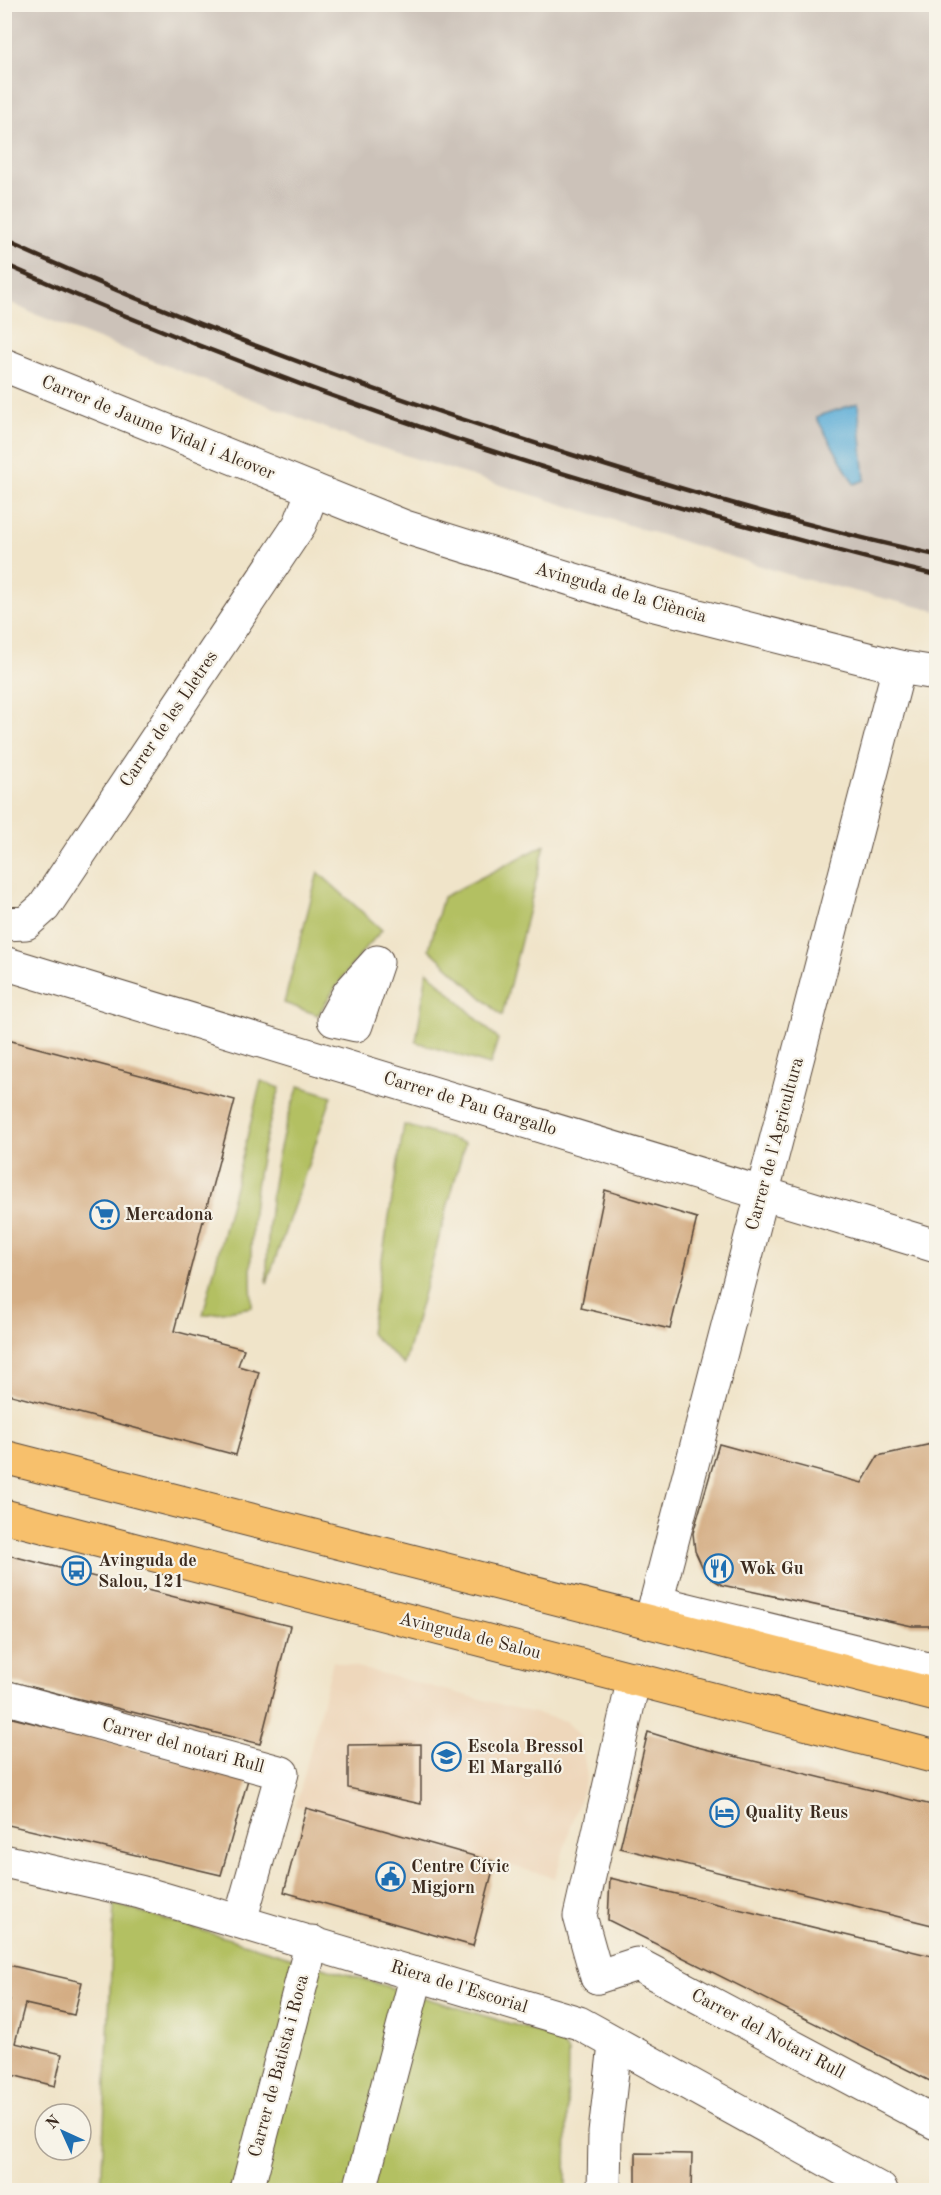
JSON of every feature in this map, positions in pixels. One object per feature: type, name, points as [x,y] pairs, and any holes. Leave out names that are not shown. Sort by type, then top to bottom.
[{"type":"main road","points":[[4,1457],[653,1612],[936,1695]]},
{"type":"main road","name":"Avinguda de Salou","points":[[4,1515],[936,1757]]},
{"type":"street","name":"Carrer de Jaume Vidal i Alcover","points":[[4,365],[313,490]]},
{"type":"street","name":"Avinguda de la Ciència","points":[[313,490],[405,527],[651,604],[899,667],[936,673]]},
{"type":"street","name":"Carrer de les Lletres","points":[[4,924],[26,923],[44,907],[300,524],[313,490]]},
{"type":"street","name":"Carrer de l'Agricultura","points":[[653,1612],[899,667]]},
{"type":"street","name":"Carrer de Pau Gargallo","points":[[4,963],[936,1246]]},
{"type":"street","points":[[653,1612],[936,1671]]},
{"type":"street","points":[[579,2023],[597,1977],[580,1916],[634,1678]]},
{"type":"street","name":"Carrer del notari Rull","points":[[4,1697],[282,1773],[240,1921]]},
{"type":"street","name":"Riera de l'Escorial","points":[[4,1861],[140,1892],[579,2023],[672,2075],[849,2182],[881,2190]]},
{"type":"street","name":"Carrer de Batista i Roca","points":[[247,2190],[312,1942]]},
{"type":"street","name":"Carrer del Notari Rull","points":[[597,1977],[637,1964],[936,2123]]},
{"type":"street","points":[[360,2190],[417,1974]]},
{"type":"street","points":[[604,2190],[605,2133],[615,2045]]},
{"type":"street","points":[[605,2133],[621,2098],[638,2082],[650,2077],[672,2075]]},
{"type":"shaded area","points":[[4,5],[936,5],[936,611],[796,577],[356,440],[32,313],[5,300]]},
{"type":"shaded area","name":"Escola Bressol El Margalló","points":[[333,1661],[565,1721],[581,1738],[587,1776],[555,1878],[296,1806]]},
{"type":"green space","points":[[545,845],[502,1016],[429,949],[443,897]]},
{"type":"green space","points":[[318,872],[382,930],[347,971],[318,1015],[284,1003]]},
{"type":"green space","points":[[427,971],[498,1039],[490,1065],[416,1042]]},
{"type":"green space","points":[[261,1081],[280,1088],[264,1144],[255,1196],[251,1249],[252,1307],[203,1315]]},
{"type":"green space","points":[[299,1086],[332,1096],[267,1283],[270,1207],[277,1158]]},
{"type":"green space","points":[[404,1125],[465,1143],[404,1365],[370,1333]]},
{"type":"green space","points":[[114,1904],[558,2038],[568,2052],[566,2190],[101,2190]]},
{"type":"water","points":[[858,403],[865,480],[854,484],[816,417]]},
{"type":"building","name":"Mercadona","points":[[4,1039],[235,1100],[174,1331],[244,1349],[238,1366],[259,1372],[236,1455],[4,1393]]},
{"type":"building","points":[[605,1190],[697,1218],[670,1329],[581,1308]]},
{"type":"building","points":[[936,1443],[936,1626],[912,1626],[722,1585],[712,1579],[702,1566],[695,1551],[693,1533],[719,1444],[862,1483],[878,1456]]},
{"type":"building","points":[[4,1554],[290,1626],[260,1744],[4,1680]]},
{"type":"building","points":[[4,1716],[249,1776],[221,1875],[4,1824]]},
{"type":"building","points":[[648,1732],[693,1746],[936,1806],[936,1926],[620,1848]]},
{"type":"building","points":[[421,1744],[421,1804],[348,1788],[348,1745]]},
{"type":"building","name":"Centre Cívic Migjorn","points":[[306,1808],[495,1862],[473,1946],[284,1892]]},
{"type":"building","points":[[610,1878],[936,1957],[936,2084],[608,1920]]},
{"type":"building","points":[[4,1964],[82,1982],[74,2015],[25,2004],[15,2043],[62,2054],[55,2086],[4,2073],[4,2022],[10,2000],[4,1999]]},
{"type":"building","points":[[636,2153],[692,2154],[691,2190],[636,2190]]},
{"type":"railway","points":[[4,241],[216,331],[506,434],[712,497],[846,534],[936,555]]},
{"type":"railway","points":[[4,264],[189,342],[283,378],[471,444],[663,503],[936,575]]},
{"type":"place","name":"Mercadona","points":[[104,1215]]},
{"type":"place","name":"Wok Gu","points":[[718,1569]]},
{"type":"place","name":"Avinguda de Salou, 121","points":[[77,1571]]},
{"type":"place","name":"Escola Bressol El Margalló","points":[[446,1757]]},
{"type":"place","name":"Quality Reus","points":[[724,1813]]},
{"type":"place","name":"Centre Cívic Migjorn","points":[[390,1877]]}]
